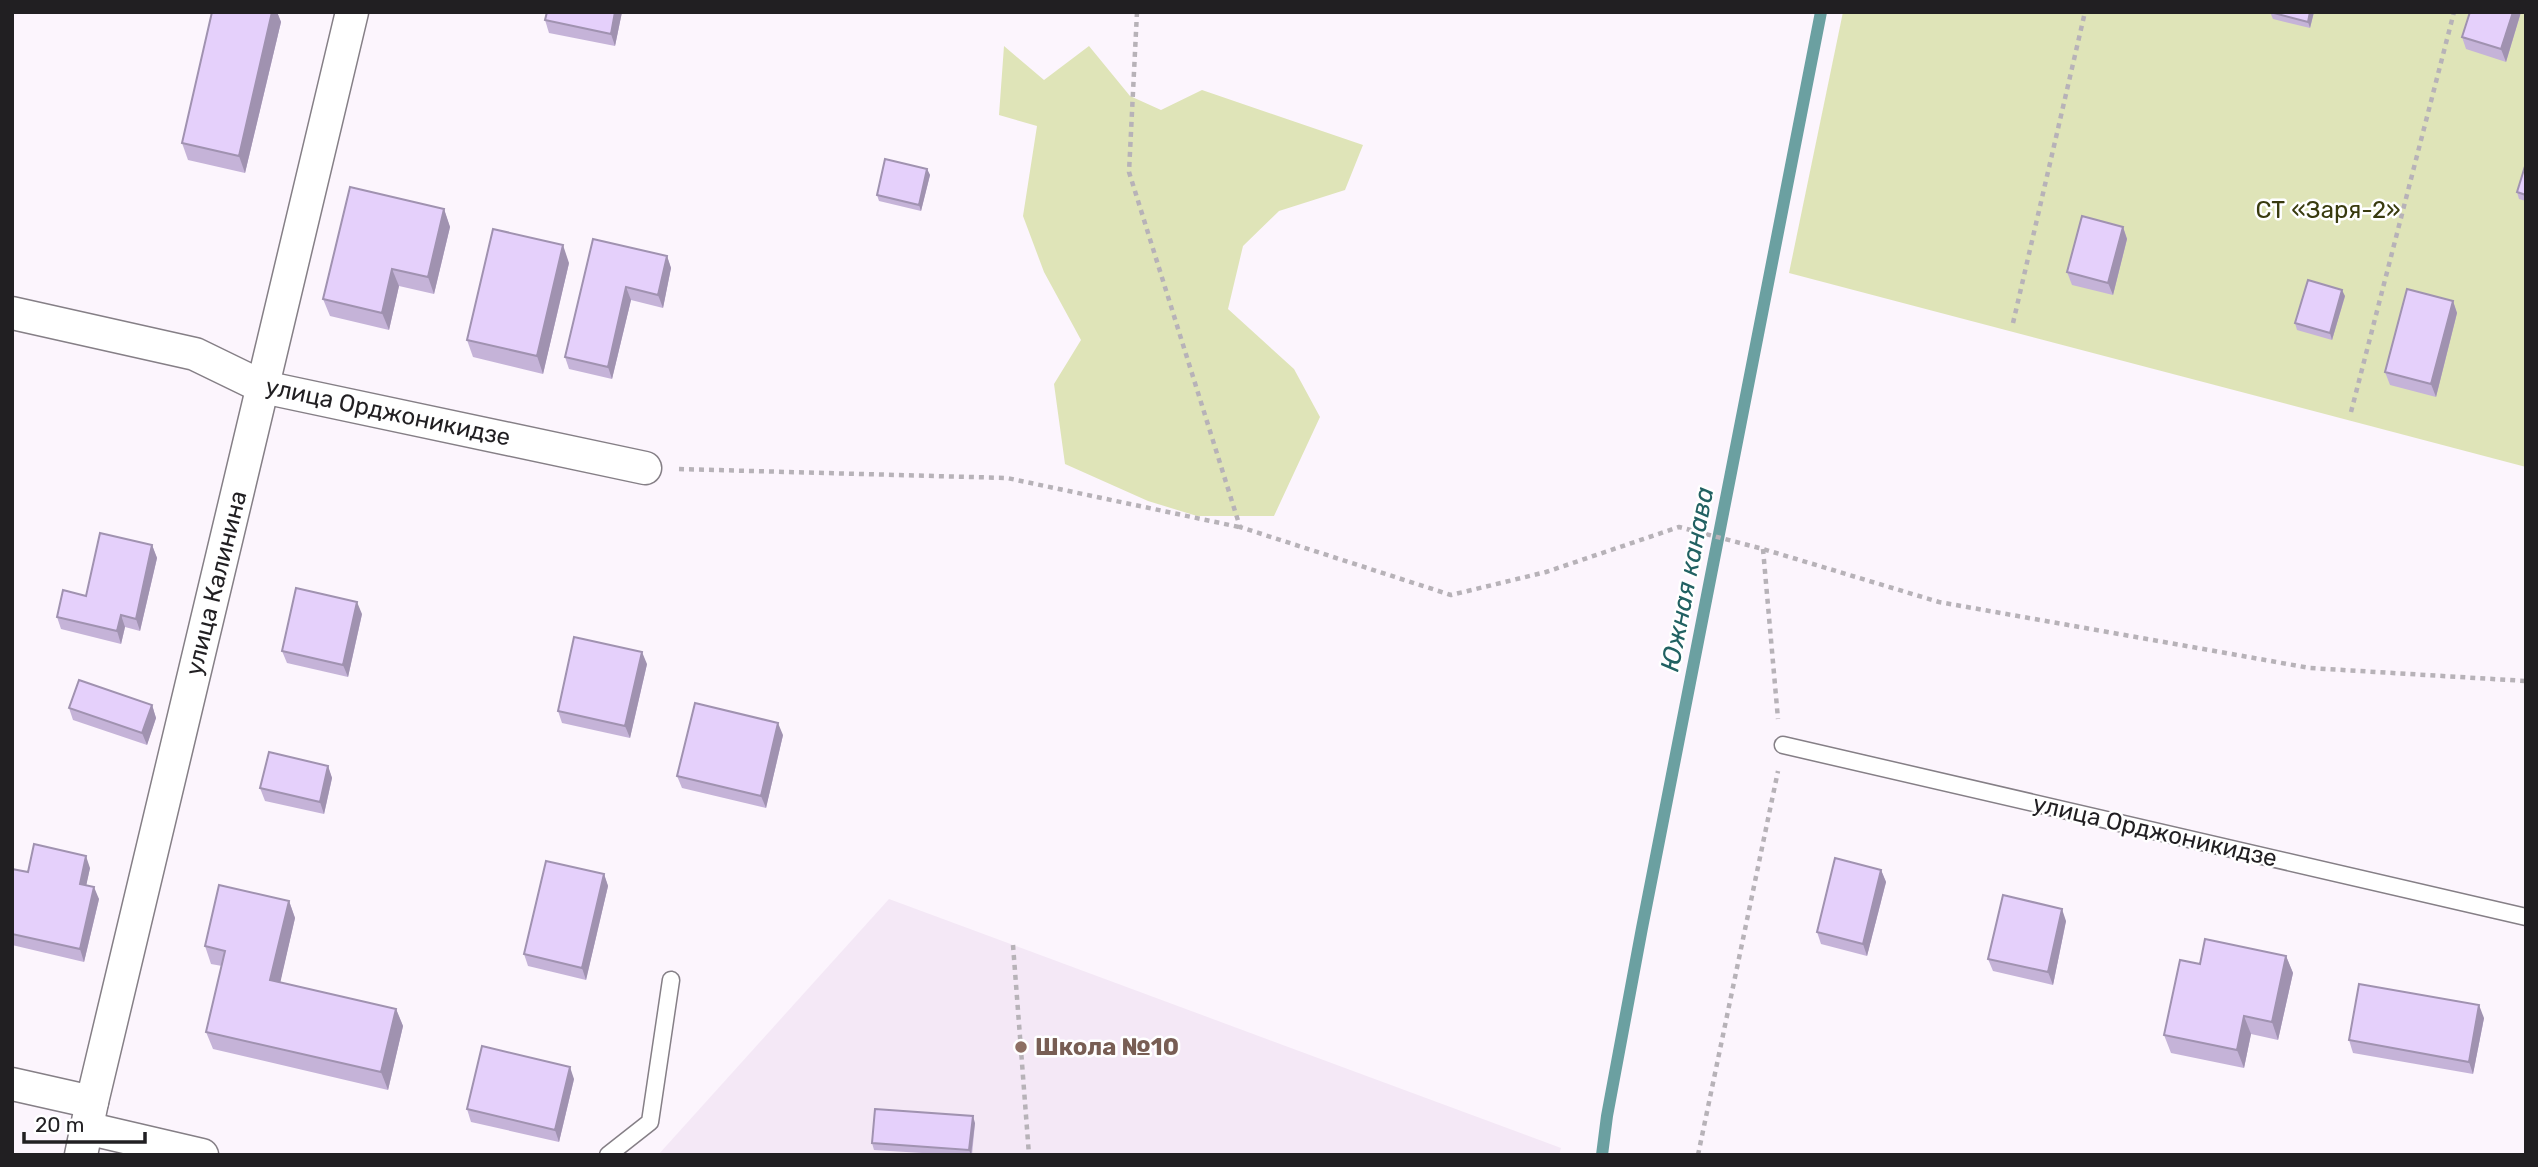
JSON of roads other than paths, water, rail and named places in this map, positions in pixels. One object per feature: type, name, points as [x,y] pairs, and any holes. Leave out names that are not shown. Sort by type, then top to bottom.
[{"type":"street","name":"улица Калинина","points":[[86,1128],[352,12]]},
{"type":"street","name":"улица Орджоникидзе","points":[[12,313],[195,354],[263,387],[645,468]]},
{"type":"street","points":[[12,1084],[86,1128],[202,1155]]},
{"type":"lane","name":"улица Орджоникидзе","points":[[1783,745],[2526,917]]},
{"type":"lane","points":[[608,1155],[650,1122],[671,980]]},
{"type":"waterway","name":"Южная канава","points":[[1602,1155],[1642,928],[1821,12]]},
{"type":"place","name":"Школа №10","points":[[1021,1047]]},
{"type":"park label","name":"СТ «Заря-2»","points":[[2328,210]]}]
